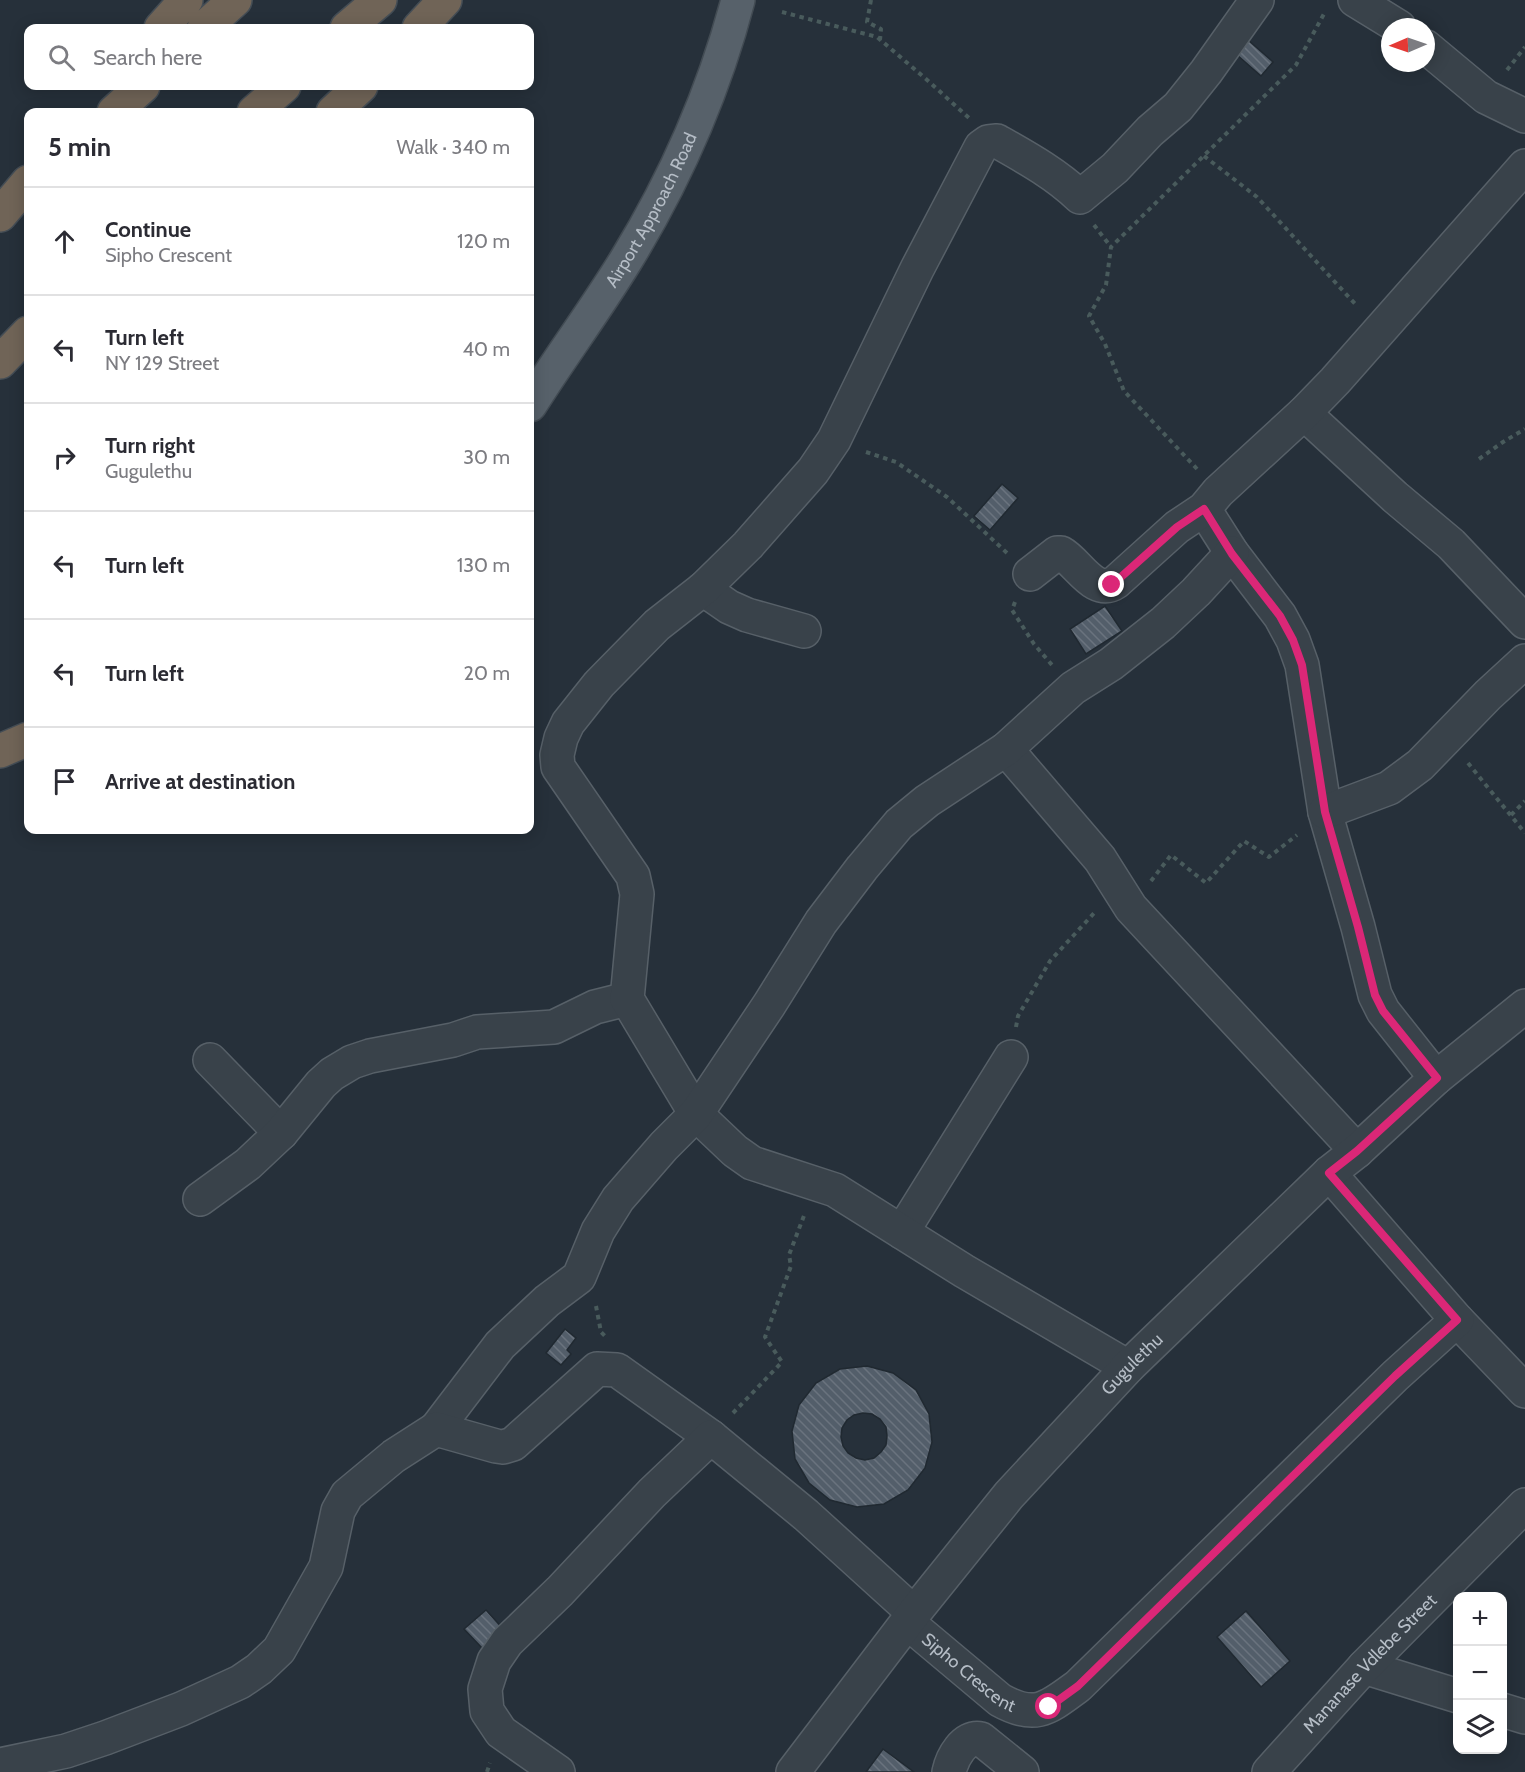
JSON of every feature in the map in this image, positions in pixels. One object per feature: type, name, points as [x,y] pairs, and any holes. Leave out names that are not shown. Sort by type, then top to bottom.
[{"type":"highway","points":[[165,24],[186,0]]},
{"type":"highway","points":[[208,24],[235,0]]},
{"type":"highway","points":[[353,24],[380,0]]},
{"type":"highway","points":[[423,24],[445,0]]},
{"type":"highway","points":[[92,108],[108,90]]},
{"type":"highway","points":[[118,108],[139,90]]},
{"type":"highway","points":[[259,108],[279,90]]},
{"type":"highway","points":[[337,108],[357,90]]},
{"type":"highway","points":[[0,215],[24,187]]},
{"type":"highway","points":[[0,224],[24,200]]},
{"type":"highway","points":[[0,362],[24,337]]},
{"type":"highway","points":[[0,751],[24,741]]},
{"type":"main road","name":"Airport Approach Road","points":[[534,399],[600,302],[653,212],[697,118],[716,69],[738,0]]},
{"type":"street","points":[[1128,1367],[964,1271],[835,1190],[752,1162],[735,1151],[696,1114],[627,999],[637,894],[633,876],[558,767],[559,746],[568,723],[599,684],[657,625],[703,589],[748,545],[813,471],[834,440],[917,269],[981,147],[993,141],[1048,171],[1080,197],[1115,168],[1150,131],[1178,107],[1257,0]]},
{"type":"street","points":[[1341,5],[1381,20]]},
{"type":"street","points":[[1435,54],[1486,96],[1525,116]]},
{"type":"street","points":[[1030,574],[1060,553],[1096,585],[1105,587],[1112,585],[1211,500],[1335,381],[1525,166]]},
{"type":"street","points":[[1304,412],[1395,497],[1451,544],[1525,622]]},
{"type":"street","points":[[1211,500],[1232,554],[1280,616],[1293,640],[1302,665],[1325,812],[1375,995],[1383,1011],[1437,1078]]},
{"type":"street","points":[[0,1764],[66,1750],[181,1709],[240,1682],[259,1669],[279,1650],[326,1567],[338,1511],[347,1495],[394,1456],[436,1429],[500,1345],[547,1301],[579,1277],[598,1231],[618,1199],[664,1146],[696,1114],[821,922],[899,824],[927,801],[1006,749],[1073,688],[1111,664],[1163,623],[1232,554]]},
{"type":"street","points":[[703,589],[729,608],[804,631]]},
{"type":"street","points":[[1325,812],[1389,788],[1420,765],[1525,661]]},
{"type":"street","points":[[1006,749],[1100,859],[1124,898],[1357,1151]]},
{"type":"street","points":[[200,1199],[248,1164],[281,1133],[321,1084],[352,1062],[370,1056],[453,1040],[477,1032],[554,1027],[595,1007],[627,999]]},
{"type":"street","name":"Gugulethu","points":[[793,1772],[910,1617],[1009,1495],[1128,1367],[1329,1173],[1357,1151],[1437,1078],[1525,1006]]},
{"type":"street","points":[[902,1232],[1011,1057]]},
{"type":"street","points":[[210,1060],[281,1133]]},
{"type":"street","points":[[1329,1173],[1457,1320],[1525,1391]]},
{"type":"street","name":"Sipho Crescent","points":[[616,1370],[711,1437],[806,1515],[910,1617],[1000,1700],[1014,1708],[1039,1711],[1049,1707],[1078,1686],[1395,1376],[1457,1320]]},
{"type":"street","points":[[436,1429],[496,1446],[503,1447],[513,1444],[597,1369],[616,1370]]},
{"type":"street","points":[[558,1772],[501,1732],[487,1711],[485,1689],[494,1661],[507,1642],[560,1591],[652,1493],[711,1437]]},
{"type":"street","name":"Mananase Vdlebe Street","points":[[1269,1772],[1364,1667],[1525,1505]]},
{"type":"street","points":[[1364,1667],[1453,1694]]},
{"type":"street","points":[[1507,1711],[1525,1717]]},
{"type":"street","points":[[949,1772],[952,1762],[967,1740],[972,1738],[981,1739],[1022,1772]]},
{"type":"path","points":[[871,0],[867,22],[881,29],[880,40]]},
{"type":"path","points":[[1211,500],[1124,391],[1105,344],[1089,316],[1106,285],[1111,247],[1296,65],[1341,5]]},
{"type":"path","points":[[782,12],[877,37],[993,141]]},
{"type":"path","points":[[1204,156],[1257,197],[1380,330]]},
{"type":"path","points":[[1479,459],[1503,441],[1525,429]]},
{"type":"path","points":[[834,440],[896,462],[948,497],[1030,574],[1024,580],[1012,610],[1034,644],[1073,688]]},
{"type":"path","points":[[1448,736],[1463,758],[1525,833]]},
{"type":"path","points":[[1511,815],[1525,801]]},
{"type":"path","points":[[1011,1057],[1018,1016],[1050,961],[1171,855],[1206,883],[1244,841],[1269,857],[1325,812]]},
{"type":"path","points":[[711,1437],[782,1362],[765,1337],[792,1266],[789,1255],[816,1184]]},
{"type":"path","points":[[579,1277],[593,1293],[601,1332],[617,1347],[616,1370]]},
{"type":"building","points":[[1248,40],[1273,62],[1261,76],[1236,54]]},
{"type":"building","points":[[1002,484],[1018,498],[990,530],[974,516]]},
{"type":"building","points":[[1105,606],[1122,631],[1086,654],[1070,629]]},
{"type":"building","points":[[565,1329],[576,1338],[567,1350],[571,1354],[561,1365],[546,1353]]},
{"type":"building","points":[[867,1366],[893,1373],[916,1390],[929,1414],[932,1442],[925,1468],[908,1490],[884,1504],[857,1507],[830,1500],[809,1483],[795,1459],[792,1431],[799,1405],[816,1383],[840,1369]],"holes":[[[872,1414],[886,1427],[886,1445],[874,1458],[865,1460],[856,1458],[843,1446],[842,1428],[854,1415]]]},
{"type":"building","points":[[486,1610],[504,1630],[483,1649],[464,1629]]},
{"type":"building","points":[[1246,1611],[1290,1661],[1261,1687],[1217,1637]]},
{"type":"building","points":[[883,1749],[914,1772],[866,1772]]},
{"type":"route","points":[[1049,1707],[1078,1686],[1395,1376],[1457,1320],[1329,1173],[1357,1151],[1437,1078],[1383,1011],[1372,986],[1358,927],[1325,812],[1302,665],[1293,640],[1280,616],[1232,554],[1204,509],[1177,527],[1112,585]]}]
